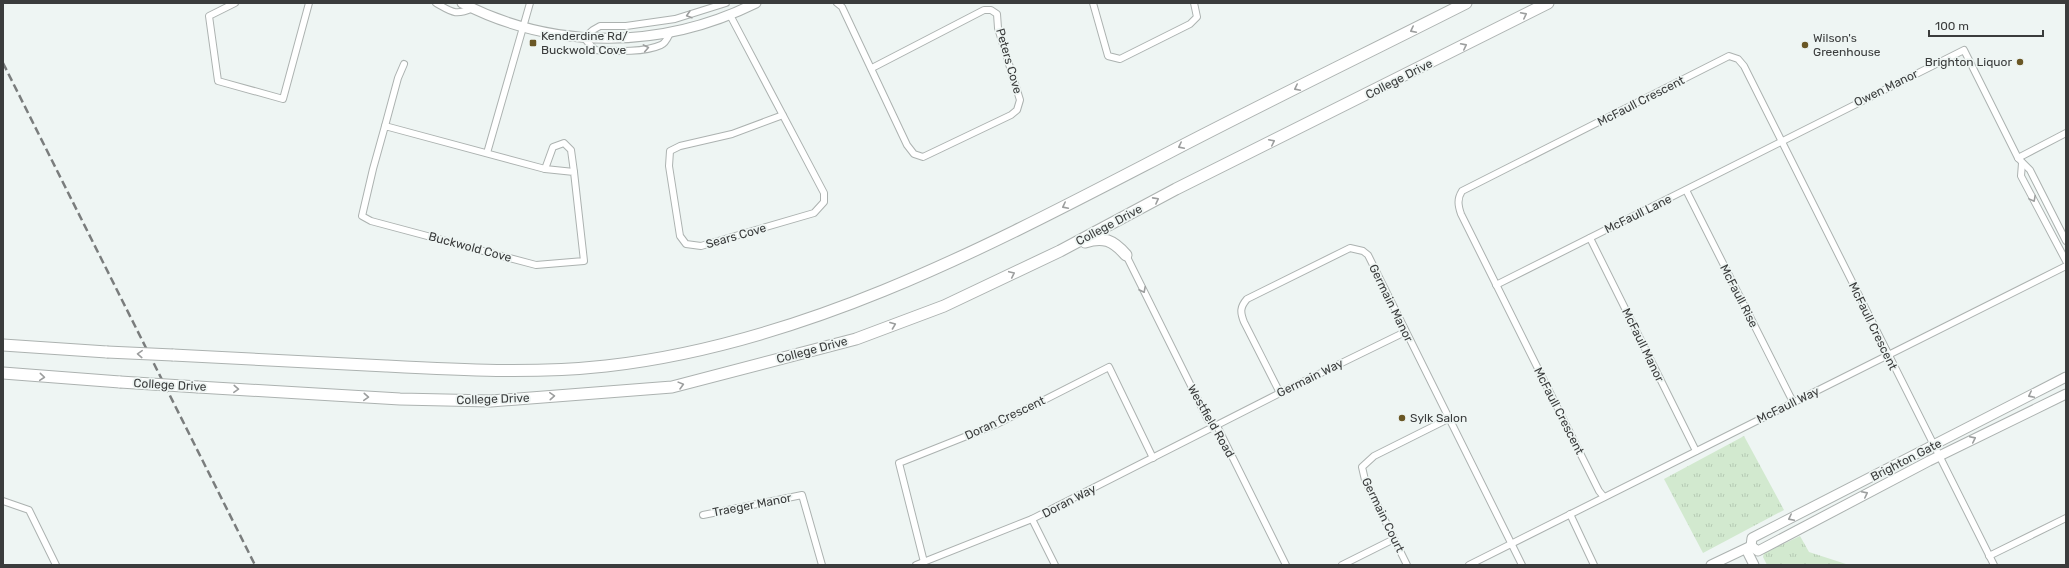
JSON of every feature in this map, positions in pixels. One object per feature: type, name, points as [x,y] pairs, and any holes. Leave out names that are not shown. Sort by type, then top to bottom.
[{"type":"highway","points":[[3,345],[107,352],[483,371],[544,370],[607,366],[670,356],[733,342],[796,323],[888,289],[947,262],[1057,210],[1465,3]]},
{"type":"highway","name":"College Drive","points":[[3,374],[400,399],[491,401],[672,387],[856,339],[944,306],[1060,251],[1176,189],[1548,3]]},
{"type":"highway","points":[[1060,251],[1094,239],[1104,238],[1113,241],[1126,255]]},
{"type":"street","points":[[235,3],[209,16],[218,81],[283,99],[309,3]]},
{"type":"street","points":[[436,3],[453,13],[461,13],[473,8]]},
{"type":"street","points":[[463,3],[524,27],[584,38],[617,39],[670,33],[700,26],[730,15],[756,3]]},
{"type":"street","points":[[487,153],[530,3]]},
{"type":"street","points":[[584,38],[600,26],[626,26],[675,19],[726,3]]},
{"type":"street","points":[[1093,3],[1108,56],[1120,59],[1190,24],[1197,17],[1194,3]]},
{"type":"street","name":"Peters Cove","points":[[841,4],[907,145],[914,154],[923,157],[1011,115],[1017,110],[1020,100],[998,28],[997,14],[991,10],[984,10],[872,68]]},
{"type":"street","name":"Sears Cove","points":[[730,15],[783,115],[824,193],[824,202],[814,213],[701,246],[686,244],[680,236],[669,166],[670,151],[680,146],[732,134],[783,115]]},
{"type":"street","name":"Owen Manor","points":[[1781,141],[1964,50],[2020,161]]},
{"type":"street","name":"McFaull Crescent","points":[[1604,497],[1599,491],[1458,208],[1459,196],[1467,189],[1729,56],[1738,59],[1744,66],[1938,457],[1994,565]]},
{"type":"street","name":"Buckwold Cove","points":[[404,64],[398,78],[365,199],[362,216],[371,221],[536,265],[584,261],[571,150],[564,143],[553,147],[546,168]]},
{"type":"street","points":[[385,126],[546,168],[574,172]]},
{"type":"street","points":[[2020,161],[2066,133]]},
{"type":"street","name":"McFaull Lane","points":[[1496,285],[1781,141]]},
{"type":"street","points":[[2020,161],[2030,170],[2066,241]]},
{"type":"street","points":[[2020,161],[2021,176],[2066,261]]},
{"type":"street","name":"McFaull Rise","points":[[1686,190],[1792,402]]},
{"type":"street","name":"McFaull Manor","points":[[1590,238],[1696,451]]},
{"type":"street","name":"Germain Manor","points":[[1280,393],[1244,322],[1240,309],[1242,304],[1248,299],[1350,248],[1363,251],[1368,255],[1404,332],[1522,565]]},
{"type":"street","name":"Westfield Road","points":[[1126,255],[1208,420],[1217,426],[1286,565]]},
{"type":"street","name":"McFaull Way","points":[[1511,544],[2066,266]]},
{"type":"street","name":"Germain Way","points":[[1217,426],[1404,332]]},
{"type":"street","name":"Doran Crescent","points":[[924,562],[899,463],[997,424],[1109,367],[1153,458]]},
{"type":"street","name":"Brighton Gate","points":[[1748,548],[1752,538],[2066,377]]},
{"type":"street","name":"Brighton Gate","points":[[1711,565],[1748,548],[1758,551],[1938,457],[2066,394]]},
{"type":"street","name":"Germain Court","points":[[1408,565],[1365,480],[1362,467],[1374,456],[1448,419]]},
{"type":"street","name":"Doran Way","points":[[916,565],[1032,519],[1217,426]]},
{"type":"street","name":"Traeger Manor","points":[[702,515],[802,495],[822,565]]},
{"type":"street","points":[[3,501],[29,510],[56,565]]},
{"type":"street","points":[[1570,514],[1594,565]]},
{"type":"street","points":[[1989,556],[2066,518]]},
{"type":"street","points":[[1032,519],[1055,565]]},
{"type":"street","points":[[1342,565],[1394,539]]},
{"type":"street","points":[[1469,565],[1511,544]]},
{"type":"street","points":[[1748,548],[1754,565]]},
{"type":"green space","points":[[1744,436],[1784,510],[1703,553],[1664,479]]},
{"type":"green space","points":[[1800,536],[1809,552],[1849,565],[1767,565],[1763,557],[1764,553]]},
{"type":"railway","points":[[3,63],[255,565]]},
{"type":"place","name":"Kenderdine Rd/ Buckwold Cove","points":[[533,43]]},
{"type":"place","name":"Wilson's Greenhouse","points":[[1805,45]]},
{"type":"place","name":"Brighton Liquor","points":[[2020,62]]},
{"type":"place","name":"Sylk Salon","points":[[1402,418]]}]
